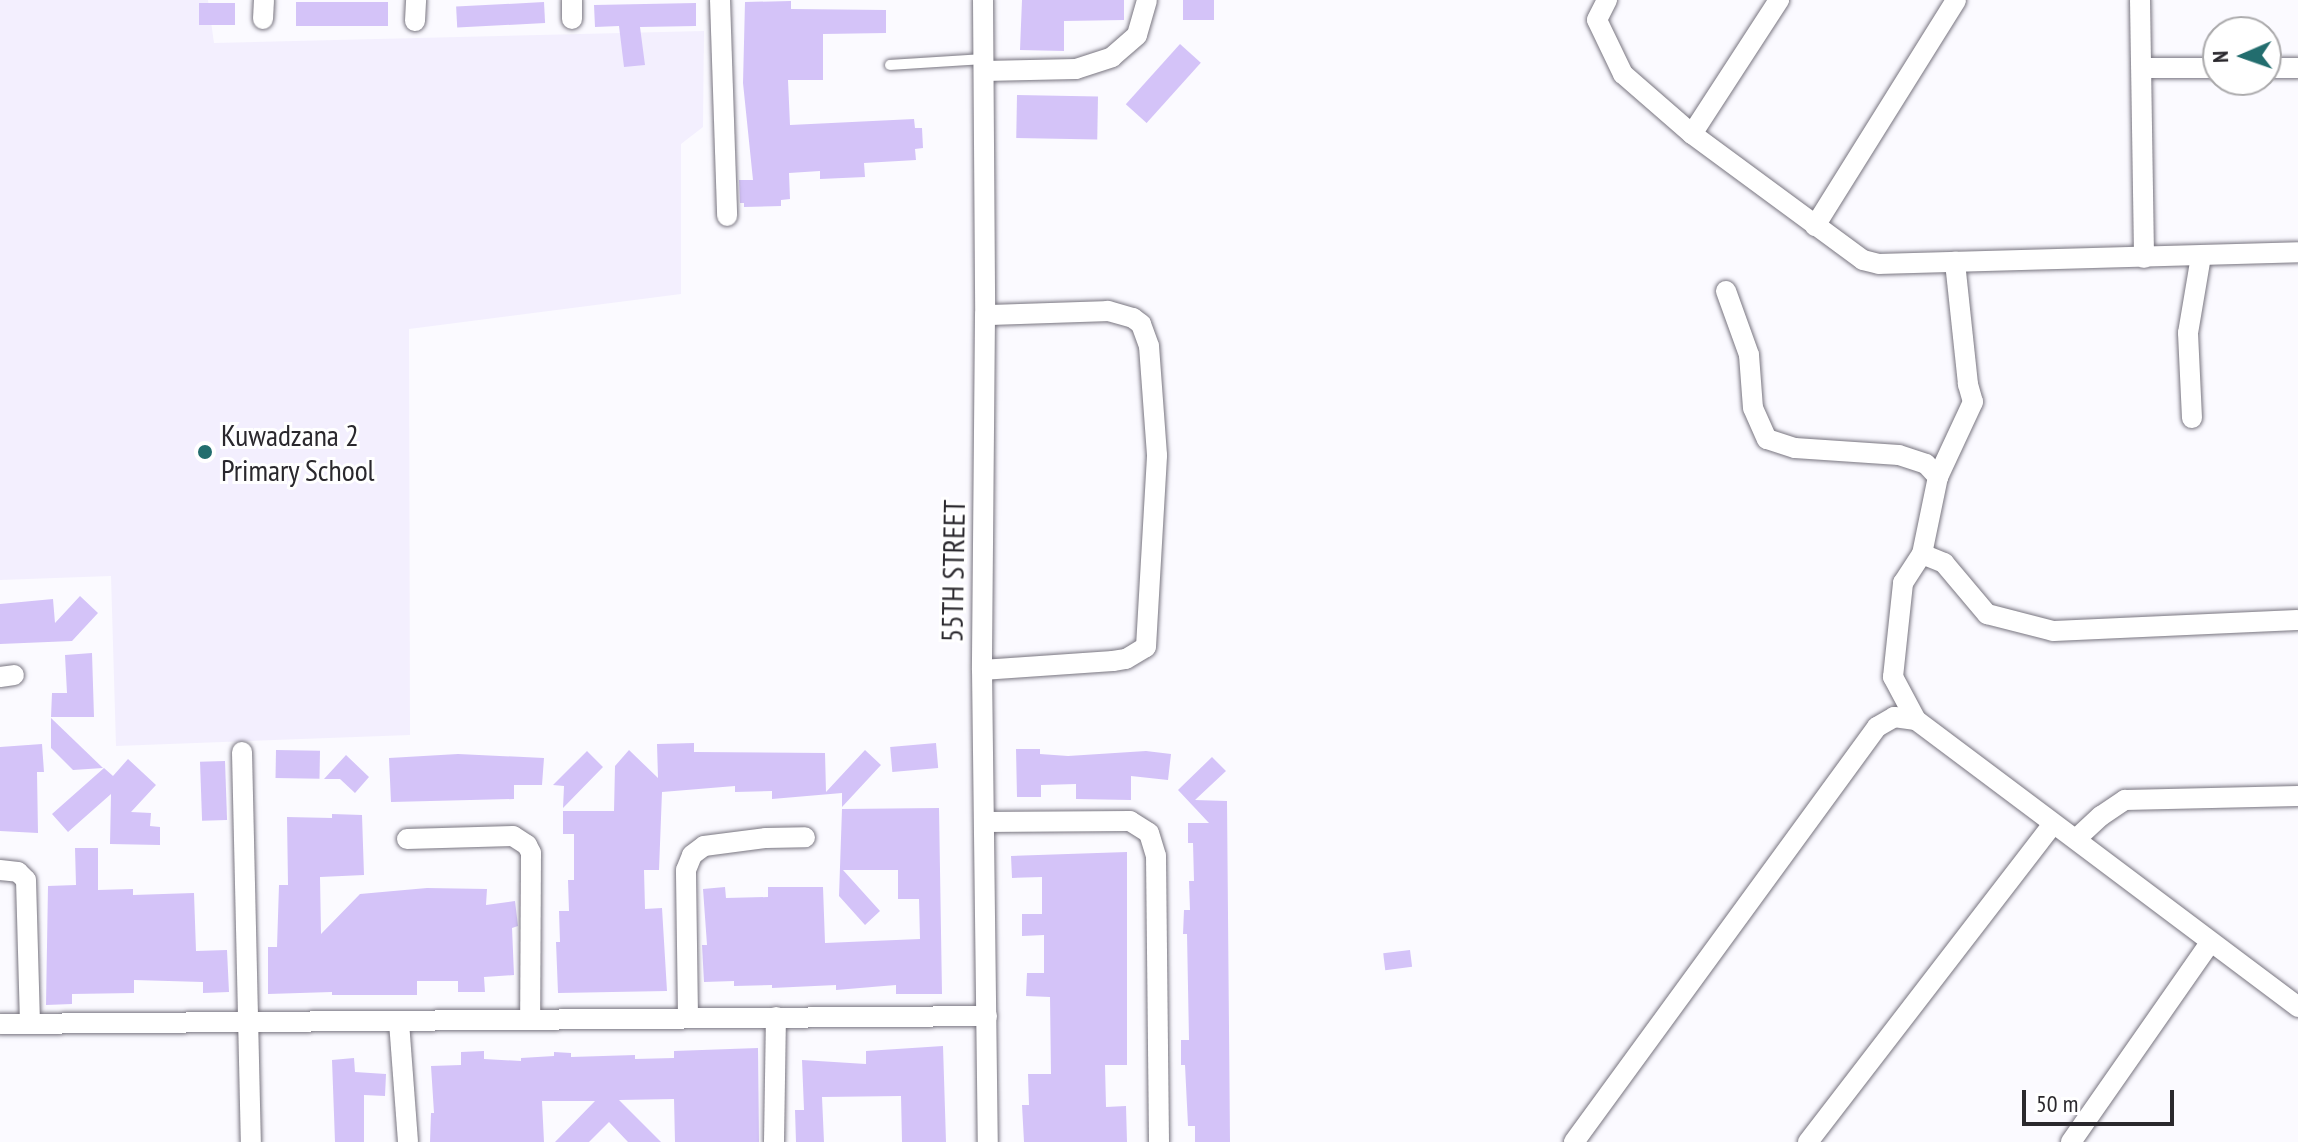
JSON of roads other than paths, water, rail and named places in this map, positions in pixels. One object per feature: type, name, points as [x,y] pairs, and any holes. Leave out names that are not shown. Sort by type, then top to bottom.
[{"type":"street","points":[[720,0],[727,216]]},
{"type":"street","name":"55TH STREET","points":[[983,0],[985,315],[982,670],[988,1142]]},
{"type":"street","points":[[983,65],[1076,69],[1112,57],[1137,35],[1147,0]]},
{"type":"street","points":[[1607,0],[1597,20],[1623,74],[1692,134],[1863,260],[1879,264],[2298,252]]},
{"type":"street","points":[[1692,134],[1779,0]]},
{"type":"street","points":[[1815,226],[1956,0]]},
{"type":"street","points":[[2140,0],[2144,258]]},
{"type":"street","points":[[2142,68],[2202,68]]},
{"type":"street","points":[[2192,418],[2188,333],[2201,256]]},
{"type":"street","points":[[1955,262],[1968,384],[1973,402],[1938,477],[1922,554],[1903,583],[1893,677],[1916,720],[2298,1007]]},
{"type":"street","points":[[1726,291],[1749,355],[1753,408],[1767,439],[1795,448],[1899,455],[1926,464],[1938,477]]},
{"type":"street","points":[[982,670],[1113,661],[1126,659],[1146,647],[1157,455],[1149,346],[1141,324],[1133,318],[1108,311],[985,315]]},
{"type":"street","points":[[1922,554],[1944,563],[1987,614],[2053,631],[2298,620]]},
{"type":"street","points":[[1574,1142],[1877,727],[1894,717],[1916,720]]},
{"type":"street","points":[[242,752],[251,1142]]},
{"type":"street","points":[[2076,839],[2107,810],[2125,800],[2298,796]]},
{"type":"street","points":[[984,822],[1130,821],[1149,833],[1156,856],[1159,1142]]},
{"type":"street","points":[[1808,1142],[2053,824]]},
{"type":"street","points":[[407,839],[513,836],[527,845],[531,853],[530,1017]]},
{"type":"street","points":[[688,1017],[686,870],[692,855],[704,846],[766,838],[805,837]]},
{"type":"street","points":[[0,870],[18,872],[26,880],[30,1024]]},
{"type":"street","points":[[2071,1142],[2210,943]]},
{"type":"street","points":[[0,1024],[249,1020],[399,1022],[530,1017],[987,1016]]},
{"type":"street","points":[[774,1142],[776,1017]]},
{"type":"street","points":[[399,1022],[408,1142]]},
{"type":"lane","points":[[890,65],[983,65]]},
{"type":"place","name":"Kuwadzana 2 Primary School","points":[[205,452]]}]
